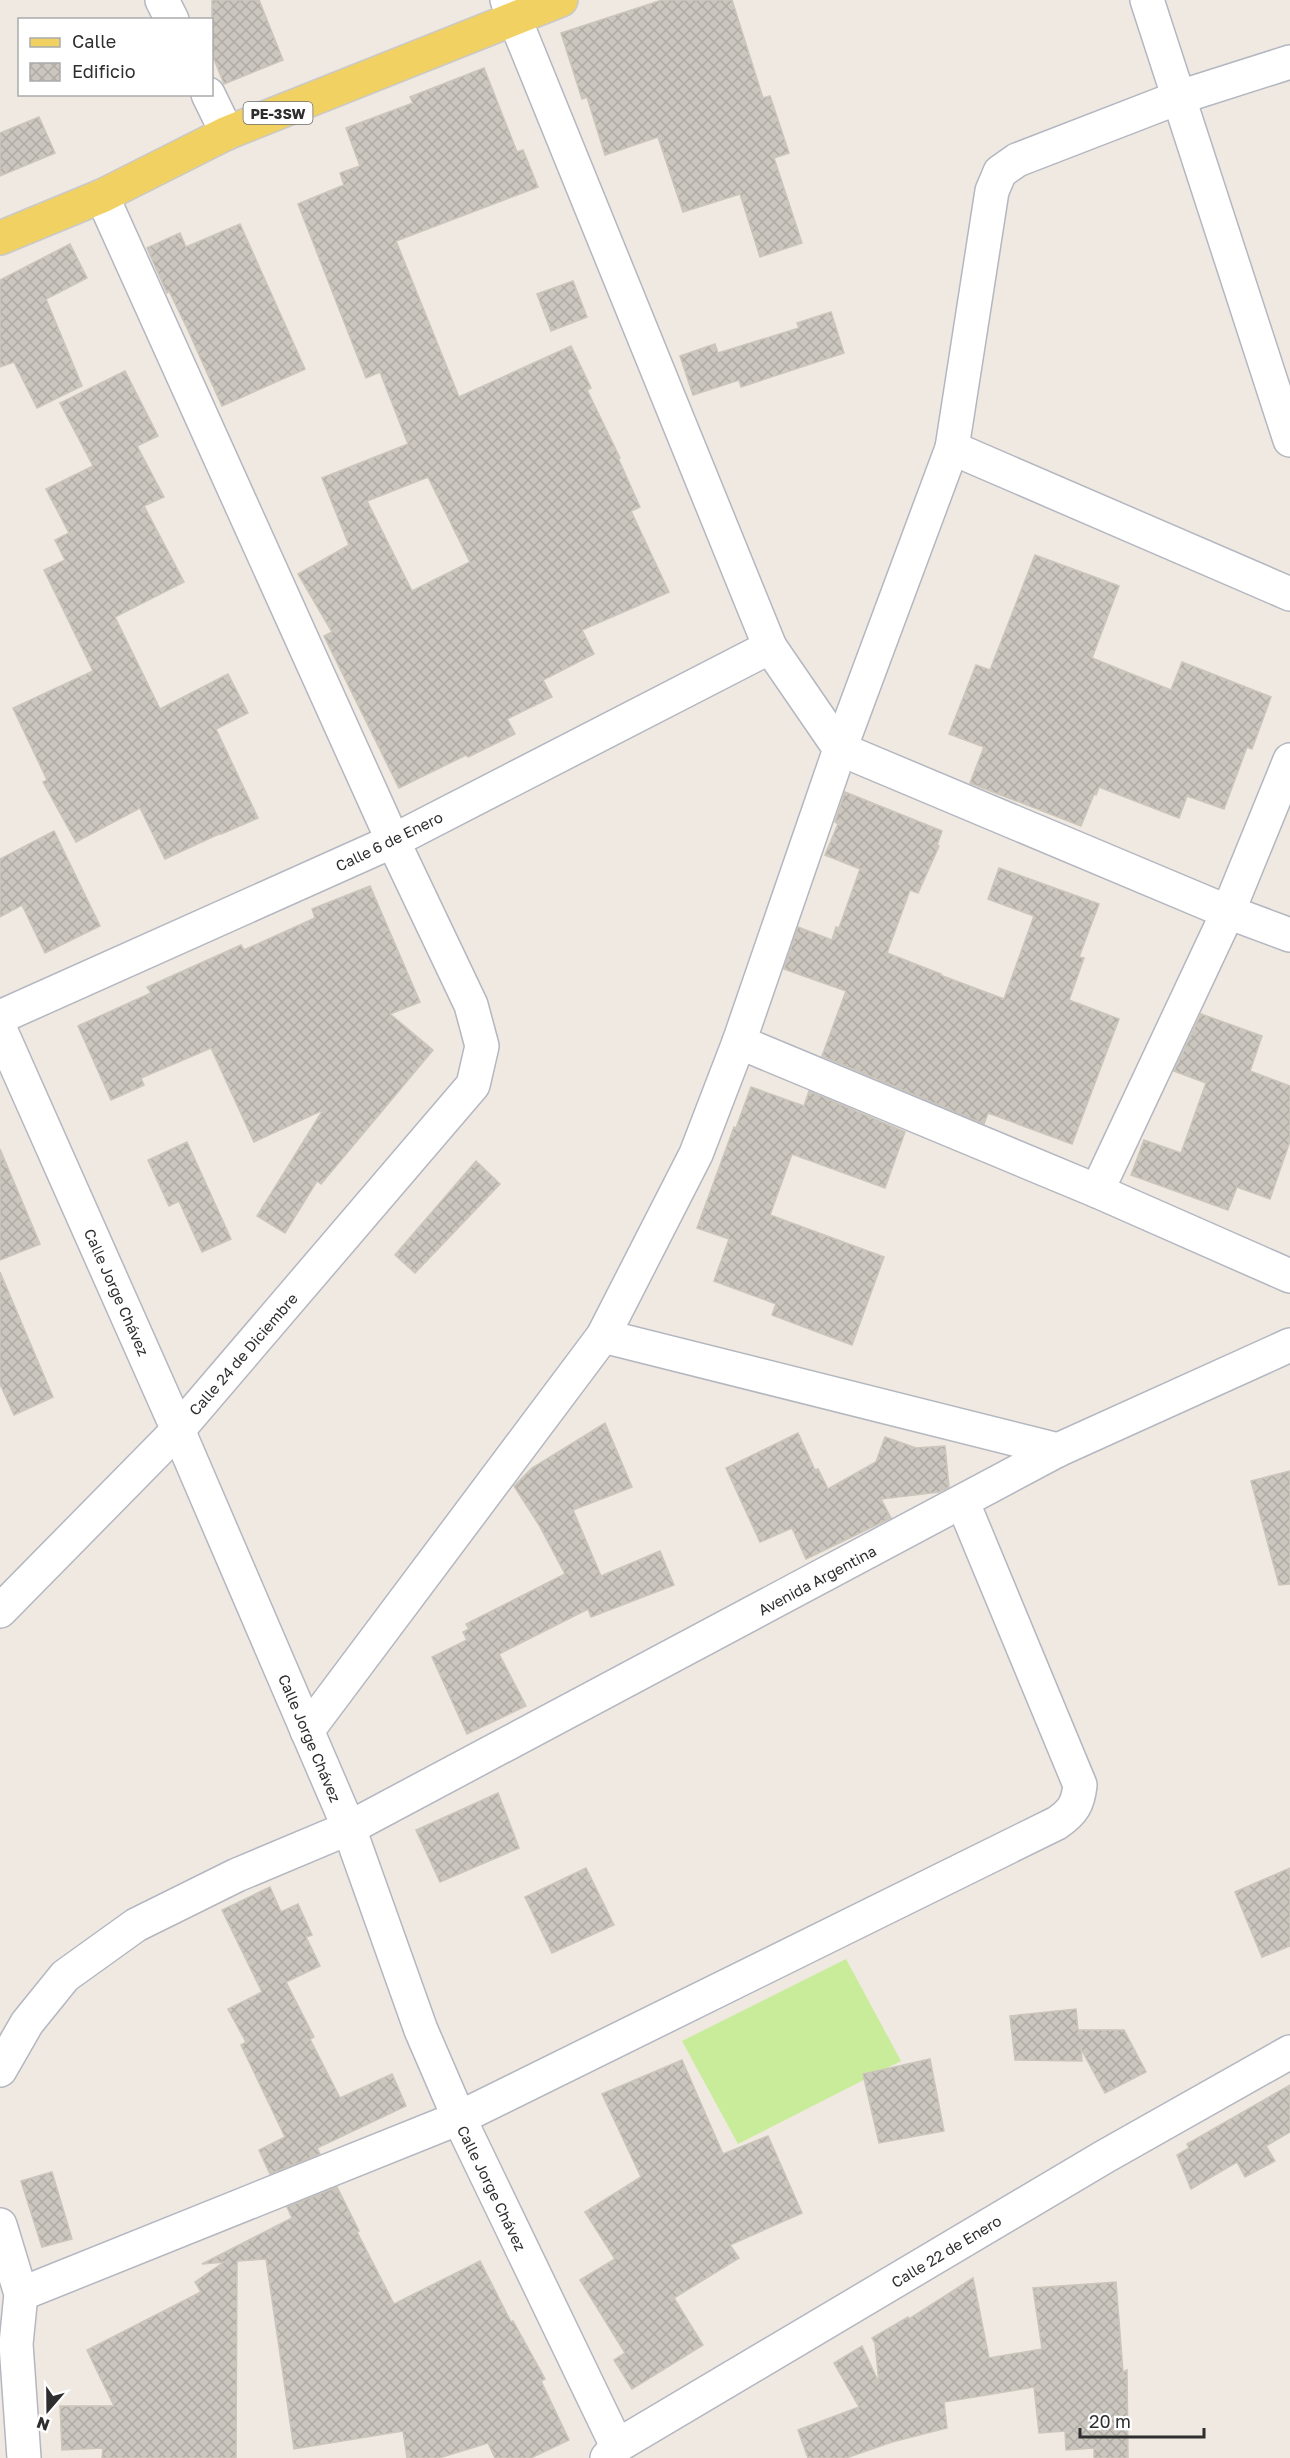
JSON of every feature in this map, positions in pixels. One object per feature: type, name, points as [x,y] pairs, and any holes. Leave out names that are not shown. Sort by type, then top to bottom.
[{"type":"main road","name":"PE-3SW","points":[[0,238],[102,196],[227,133],[510,9],[561,0]]},
{"type":"street","points":[[162,0],[171,18]]},
{"type":"street","points":[[1147,0],[1290,440]]},
{"type":"street","points":[[510,9],[770,647],[840,749],[1228,912],[1290,935]]},
{"type":"street","points":[[307,1731],[603,1336],[696,1154],[739,1042],[840,749],[952,448],[992,191],[1000,172],[1017,160],[1180,97],[1290,62]]},
{"type":"street","points":[[209,96],[227,133]]},
{"type":"street","points":[[102,196],[393,841]]},
{"type":"street","points":[[952,448],[1290,594]]},
{"type":"street","name":"Calle 6 de Enero","points":[[0,1017],[393,841],[770,647]]},
{"type":"street","points":[[1097,1191],[1228,912],[1290,760]]},
{"type":"street","name":"Calle 24 de Diciembre","points":[[0,1611],[178,1430],[473,1085],[482,1046],[471,1005],[393,841]]},
{"type":"street","name":"Calle Jorge Chávez","points":[[0,1029],[178,1430],[349,1828],[421,2030],[612,2452]]},
{"type":"street","points":[[739,1042],[1097,1191],[1290,1276]]},
{"type":"street","points":[[603,1336],[1058,1450]]},
{"type":"street","name":"Avenida Argentina","points":[[0,2070],[27,2023],[65,1976],[136,1925],[237,1875],[349,1828],[963,1503],[1058,1450],[1290,1345]]},
{"type":"street","points":[[21,2294],[459,2118],[1036,1833],[1071,1813],[1078,1801],[1080,1785],[963,1503]]},
{"type":"street","name":"Calle 22 de Enero","points":[[612,2452],[1104,2157],[1290,2052]]},
{"type":"street","points":[[0,2225],[21,2294],[16,2344],[24,2458]]},
{"type":"green space","points":[[846,1959],[901,2061],[738,2144],[682,2041]]},
{"type":"building","points":[[212,0],[259,0],[283,60],[224,84],[213,56]]},
{"type":"building","points":[[662,0],[732,0],[763,98],[770,96],[789,153],[774,158],[802,243],[760,257],[740,194],[683,212],[658,137],[605,155],[587,97],[582,99],[561,33]]},
{"type":"building","points":[[484,68],[517,152],[523,150],[538,187],[396,241],[459,397],[571,346],[591,388],[587,390],[620,458],[618,458],[640,507],[631,511],[669,592],[582,630],[594,654],[543,680],[552,697],[507,719],[515,734],[399,788],[324,636],[332,632],[298,574],[349,545],[322,478],[408,444],[380,372],[366,378],[298,204],[344,185],[340,173],[360,166],[346,128],[413,103],[410,97]],"holes":[[[428,477],[470,562],[412,591],[367,501]]]},
{"type":"building","points":[[39,117],[55,153],[0,176],[0,133]]},
{"type":"building","points":[[240,224],[305,369],[222,406],[187,328],[169,291],[167,293],[147,248],[180,233],[186,247]]},
{"type":"building","points":[[70,244],[87,278],[46,299],[82,386],[37,408],[14,362],[0,367],[0,280]]},
{"type":"building","points":[[573,281],[587,317],[551,331],[537,294]]},
{"type":"building","points":[[831,312],[844,353],[741,387],[739,380],[693,395],[680,356],[715,344],[718,353],[799,328],[797,323]]},
{"type":"building","points":[[125,371],[158,436],[137,446],[164,497],[144,506],[184,582],[115,617],[160,709],[228,674],[248,713],[216,729],[258,818],[165,859],[140,808],[76,842],[43,782],[47,780],[13,708],[93,671],[44,570],[65,560],[55,540],[69,533],[46,489],[93,466],[60,403]]},
{"type":"building","points":[[1035,555],[1119,586],[1092,658],[1171,690],[1182,662],[1271,697],[1252,749],[1247,747],[1224,809],[1187,796],[1179,818],[1099,787],[1081,826],[970,783],[984,747],[949,734],[976,665],[990,670]]},
{"type":"building","points":[[845,792],[942,831],[937,845],[939,846],[918,893],[910,890],[887,953],[1004,999],[1034,916],[988,899],[999,868],[1099,904],[1079,957],[1084,958],[1069,1000],[1119,1019],[1072,1144],[988,1113],[984,1124],[822,1056],[846,991],[784,969],[798,927],[832,940],[836,927],[839,928],[860,869],[825,855],[838,824],[835,822]]},
{"type":"building","points":[[54,831],[100,926],[45,953],[22,905],[0,917],[0,859]]},
{"type":"building","points":[[370,886],[420,1002],[390,1014],[433,1050],[321,1184],[317,1181],[285,1233],[257,1216],[323,1110],[254,1142],[211,1048],[141,1078],[144,1085],[111,1100],[78,1026],[151,993],[147,987],[241,945],[244,950],[315,918],[312,909]]},
{"type":"building","points":[[1201,1014],[1262,1036],[1250,1071],[1290,1086],[1290,1141],[1270,1199],[1237,1187],[1228,1210],[1131,1175],[1144,1140],[1181,1153],[1206,1083],[1174,1071]]},
{"type":"building","points":[[751,1087],[804,1106],[809,1091],[905,1132],[885,1188],[792,1154],[770,1215],[884,1257],[852,1345],[772,1315],[776,1304],[714,1281],[729,1239],[697,1228]]},
{"type":"building","points":[[187,1142],[231,1239],[202,1252],[179,1201],[169,1206],[148,1160]]},
{"type":"building","points":[[0,1149],[40,1244],[0,1260]]},
{"type":"building","points":[[476,1161],[500,1184],[415,1273],[395,1255]]},
{"type":"building","points":[[0,1272],[53,1397],[14,1415],[0,1384]]},
{"type":"building","points":[[605,1423],[632,1487],[573,1510],[601,1576],[660,1551],[674,1585],[591,1617],[588,1609],[499,1654],[526,1706],[467,1734],[432,1657],[467,1640],[463,1632],[469,1629],[466,1624],[565,1574],[539,1525],[514,1486],[532,1468]]},
{"type":"building","points":[[798,1433],[815,1470],[818,1469],[828,1489],[876,1462],[885,1437],[916,1448],[945,1446],[949,1487],[939,1492],[881,1499],[891,1518],[806,1559],[792,1528],[760,1542],[726,1468]]},
{"type":"building","points":[[1290,1471],[1290,1584],[1279,1585],[1251,1481]]},
{"type":"building","points":[[498,1793],[519,1848],[440,1882],[416,1830]]},
{"type":"building","points":[[586,1868],[614,1925],[552,1953],[525,1897]]},
{"type":"building","points":[[1290,1868],[1290,1946],[1262,1957],[1235,1892]]},
{"type":"building","points":[[270,1887],[281,1912],[298,1904],[312,1935],[306,1937],[320,1966],[286,1982],[314,2037],[310,2039],[340,2098],[392,2074],[406,2106],[317,2148],[320,2154],[270,2174],[259,2150],[285,2137],[241,2045],[246,2042],[228,2009],[262,1992],[222,1910]]},
{"type":"building","points":[[1076,2009],[1078,2030],[1124,2030],[1146,2072],[1105,2093],[1081,2049],[1082,2061],[1015,2060],[1010,2016]]},
{"type":"building","points":[[930,2059],[944,2131],[879,2143],[863,2074]]},
{"type":"building","points":[[682,2060],[723,2154],[768,2136],[802,2213],[730,2245],[739,2258],[674,2298],[703,2345],[632,2389],[614,2360],[625,2353],[580,2280],[615,2259],[585,2212],[641,2177],[602,2094]]},
{"type":"building","points":[[1290,2085],[1290,2132],[1266,2146],[1275,2161],[1245,2177],[1237,2162],[1191,2189],[1177,2155],[1189,2148],[1187,2144]]},
{"type":"building","points":[[52,2172],[72,2239],[42,2247],[21,2181]]},
{"type":"building","points":[[337,2187],[394,2304],[480,2261],[511,2322],[513,2321],[545,2379],[541,2381],[569,2440],[531,2458],[495,2458],[488,2443],[439,2458],[407,2458],[403,2431],[294,2449],[266,2259],[237,2261],[236,2458],[102,2458],[103,2448],[62,2450],[60,2406],[114,2406],[87,2350],[201,2292],[195,2282],[224,2262],[202,2264],[292,2218],[287,2207]]},
{"type":"building","points":[[973,2278],[989,2358],[1042,2349],[1033,2288],[1116,2282],[1123,2372],[1127,2370],[1128,2458],[1094,2458],[1094,2448],[1066,2450],[1065,2431],[1039,2433],[1034,2387],[944,2402],[947,2428],[892,2442],[846,2458],[808,2458],[798,2430],[859,2407],[834,2363],[862,2346],[879,2383],[875,2343],[872,2338],[908,2317],[909,2319]]}]
